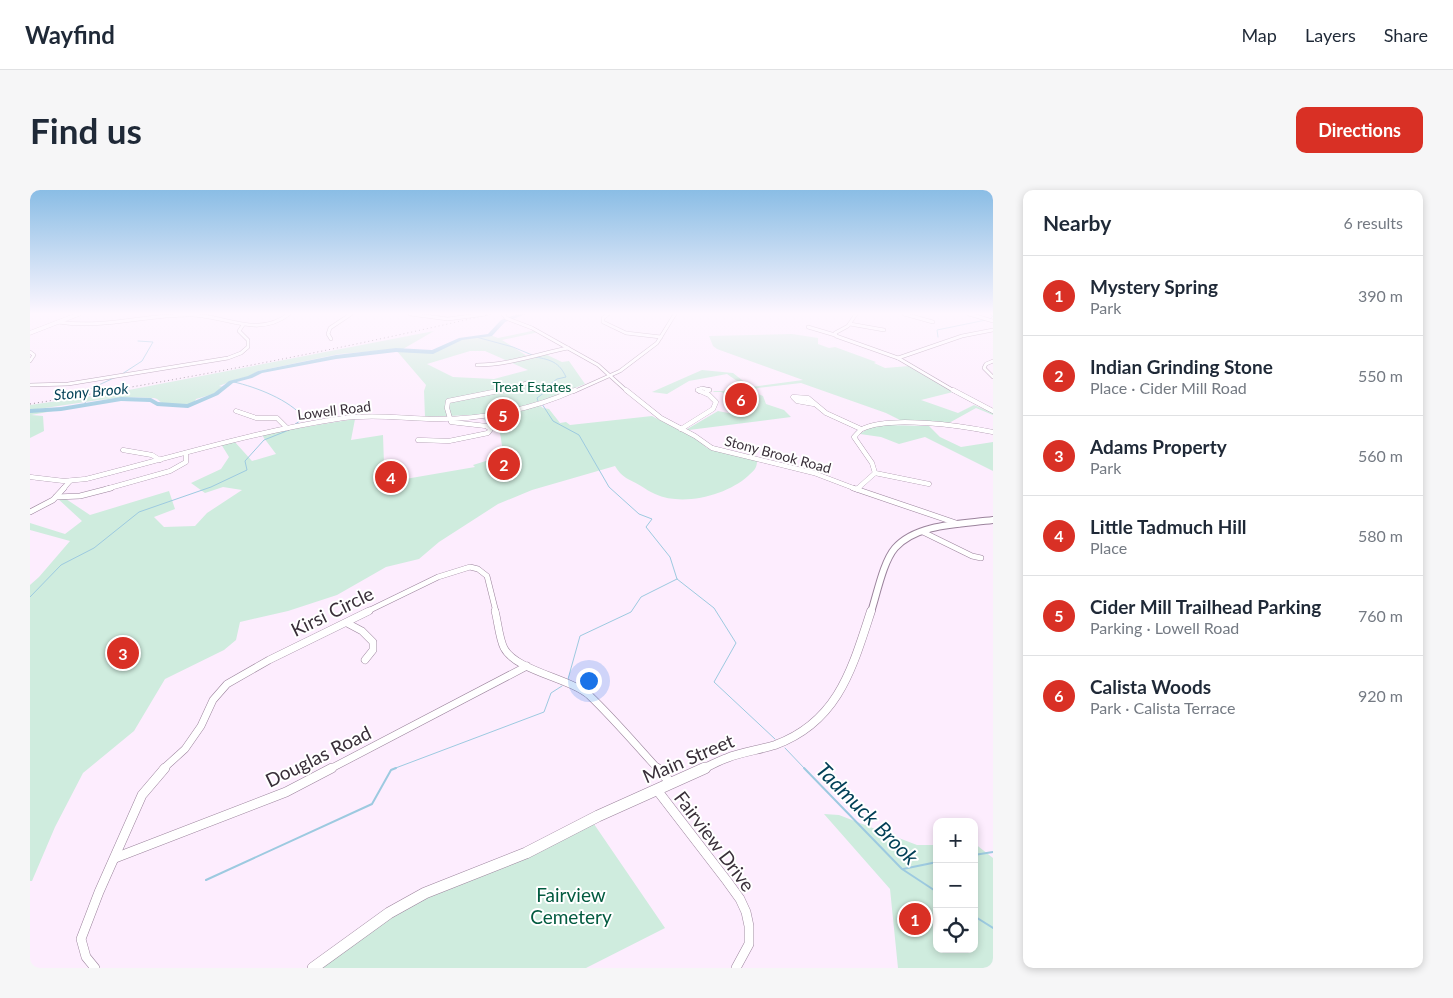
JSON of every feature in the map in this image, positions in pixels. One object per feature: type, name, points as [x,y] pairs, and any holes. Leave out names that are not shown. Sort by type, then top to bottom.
[{"type":"main road","name":"Main Street","points":[[313,968],[389,912],[425,893],[526,853],[598,816],[727,758],[774,745],[796,736],[818,720],[835,701],[853,667],[890,554],[907,538],[923,532],[993,520]]},
{"type":"street","points":[[30,386],[68,384],[228,358],[244,350]]},
{"type":"street","points":[[477,365],[493,366],[556,350]]},
{"type":"street","name":"Stony Brook Road","points":[[572,350],[598,365],[648,409],[718,450],[814,473],[961,525]]},
{"type":"street","name":"Lowell Road","points":[[30,477],[70,481],[103,475],[287,428],[363,416],[449,418],[488,416],[508,412],[558,397],[611,376],[648,350]]},
{"type":"street","points":[[875,350],[898,358],[970,400],[993,411]]},
{"type":"street","points":[[898,358],[920,350]]},
{"type":"street","points":[[30,352],[34,356],[30,361]]},
{"type":"street","points":[[993,361],[986,364],[984,368],[993,377]]},
{"type":"street","points":[[418,440],[449,441],[488,433],[491,430],[486,426],[454,423],[449,418],[447,408],[449,400],[498,392],[530,382]]},
{"type":"street","points":[[680,429],[713,409],[716,402],[706,392]]},
{"type":"street","points":[[814,404],[826,413],[861,429]]},
{"type":"street","points":[[236,411],[258,418],[277,418],[287,428]]},
{"type":"street","points":[[876,473],[875,466],[854,437],[861,429],[876,424],[913,424],[962,426],[993,432]]},
{"type":"street","points":[[122,450],[149,454],[160,460]]},
{"type":"street","points":[[56,497],[80,496],[170,471],[186,462],[186,453]]},
{"type":"street","points":[[857,489],[876,473]]},
{"type":"street","points":[[876,473],[929,484]]},
{"type":"street","points":[[30,512],[56,497],[70,481]]},
{"type":"street","points":[[923,532],[972,556],[981,558]]},
{"type":"street","name":"Kirsi Circle","points":[[94,968],[86,957],[82,939],[142,795],[157,775],[185,749],[201,726],[213,700],[226,684],[269,660],[438,577],[461,568],[475,568],[484,572],[489,580],[504,648],[510,655],[527,666],[568,683],[589,695],[671,784]]},
{"type":"street","points":[[347,623],[362,631],[373,642],[373,650],[365,660]]},
{"type":"street","name":"Douglas Road","points":[[115,858],[286,792],[527,666]]},
{"type":"street","name":"Fairview Drive","points":[[657,790],[727,881],[740,899],[746,912],[749,926],[749,944],[736,968]]},
{"type":"green space","points":[[334,350],[386,350],[339,354],[258,371],[248,377],[219,386],[224,387],[187,405],[167,405],[154,398],[139,397],[92,401],[30,410],[30,405],[113,393]]},
{"type":"green space","name":"Treat Estates","points":[[396,350],[433,352],[437,350],[518,350],[527,356],[543,353],[562,362],[569,361],[585,384],[547,399],[496,414],[425,417],[424,391],[426,385]],"holes":[[[470,351],[485,351],[528,370],[494,379],[453,377],[427,364]]]},
{"type":"green space","points":[[721,350],[844,350],[876,362],[874,363],[885,368],[909,366],[953,392],[921,400],[958,413],[974,405],[993,413],[993,415],[976,408],[949,423],[904,422],[886,413],[801,383],[758,388],[751,391],[763,396],[766,404],[784,410],[791,417],[689,430],[687,429],[718,411],[743,416],[754,405],[721,392],[713,392],[744,386],[727,374],[689,381],[667,394],[652,392],[702,370],[733,373],[751,387],[803,380]]},
{"type":"green space","points":[[538,404],[543,408],[549,409],[560,423],[566,422],[570,425],[652,416],[698,440],[707,448],[757,461],[756,466],[748,476],[729,489],[691,499],[666,498],[655,494],[626,478],[615,466],[532,490],[498,504],[439,542],[419,559],[386,567],[337,595],[288,611],[240,622],[236,640],[224,650],[165,679],[134,731],[83,773],[55,827],[32,881],[30,881],[30,585],[70,541],[30,530],[30,523],[65,534],[82,521],[56,497],[63,497],[90,515],[169,491],[175,509],[154,517],[164,527],[195,526],[207,513],[242,490],[223,487],[205,493],[191,483],[221,469],[229,457],[221,444],[234,441],[252,461],[276,454],[261,434],[355,419],[351,440],[383,435],[384,464],[388,482],[475,467],[473,465],[505,455],[499,431],[483,419],[501,416]]},
{"type":"green space","points":[[53,411],[31,415],[43,416],[44,431],[30,438],[30,412]]},
{"type":"green space","points":[[884,425],[929,426],[940,437],[961,447],[993,442],[993,471],[925,437],[899,444],[881,437],[860,434],[870,427]]},
{"type":"green space","points":[[824,814],[839,815],[917,845],[933,845],[933,953],[978,953],[978,846],[993,858],[993,968],[898,968],[890,889]]},
{"type":"green space","name":"Fairview Cemetery","points":[[594,824],[665,928],[586,968],[320,968],[377,924],[413,903],[552,845]]},
{"type":"waterway","points":[[122,374],[142,361],[148,350]]},
{"type":"waterway","name":"Stony Brook","points":[[30,411],[61,409],[121,399],[151,400],[157,404],[188,406],[216,394],[231,382],[260,372],[336,357],[393,350]]},
{"type":"waterway","name":"Stony Brook","points":[[402,350],[433,352],[437,350]]},
{"type":"waterway","name":"Tadmuck Brook","points":[[521,350],[532,355]]},
{"type":"waterway","name":"Tadmuck Brook","points":[[536,357],[554,362],[566,377],[557,379],[550,384],[549,389],[537,398],[538,401]]},
{"type":"waterway","points":[[87,395],[90,389],[116,377]]},
{"type":"waterway","points":[[234,382],[262,391],[290,405],[304,418],[294,425]]},
{"type":"waterway","points":[[85,404],[86,397]]},
{"type":"waterway","name":"Tadmuck Brook","points":[[542,404],[553,421],[579,435],[609,487],[639,514],[652,519],[646,527],[670,557],[677,579]]},
{"type":"waterway","points":[[30,597],[61,565],[94,548],[139,512],[211,487],[247,470],[245,461],[264,440],[289,430]]},
{"type":"waterway","points":[[568,679],[580,636],[631,612],[641,597],[677,579]]},
{"type":"waterway","name":"Tadmuck Brook","points":[[677,579],[714,608],[736,643],[714,682],[775,739]]},
{"type":"waterway","points":[[393,769],[544,712],[551,693],[562,686]]},
{"type":"waterway","name":"Tadmuck Brook","points":[[785,748],[805,769]]},
{"type":"waterway","points":[[206,880],[372,804],[391,770],[396,768]]},
{"type":"waterway","name":"Tadmuck Brook","points":[[804,768],[902,869],[933,889]]},
{"type":"waterway","points":[[978,854],[993,852]]},
{"type":"waterway","points":[[903,869],[933,863]]},
{"type":"waterway","name":"Tadmuck Brook","points":[[978,919],[993,928]]},
{"type":"railway","points":[[30,404],[324,350]]},
{"type":"place","name":"Calista Woods","points":[[741,399]]},
{"type":"place","name":"Cider Mill Trailhead Parking","points":[[503,415]]},
{"type":"place","name":"Indian Grinding Stone","points":[[504,464]]},
{"type":"place","name":"Little Tadmuch Hill","points":[[391,477]]},
{"type":"place","name":"Adams Property","points":[[123,653]]},
{"type":"place","name":"Mystery Spring","points":[[915,919]]}]
